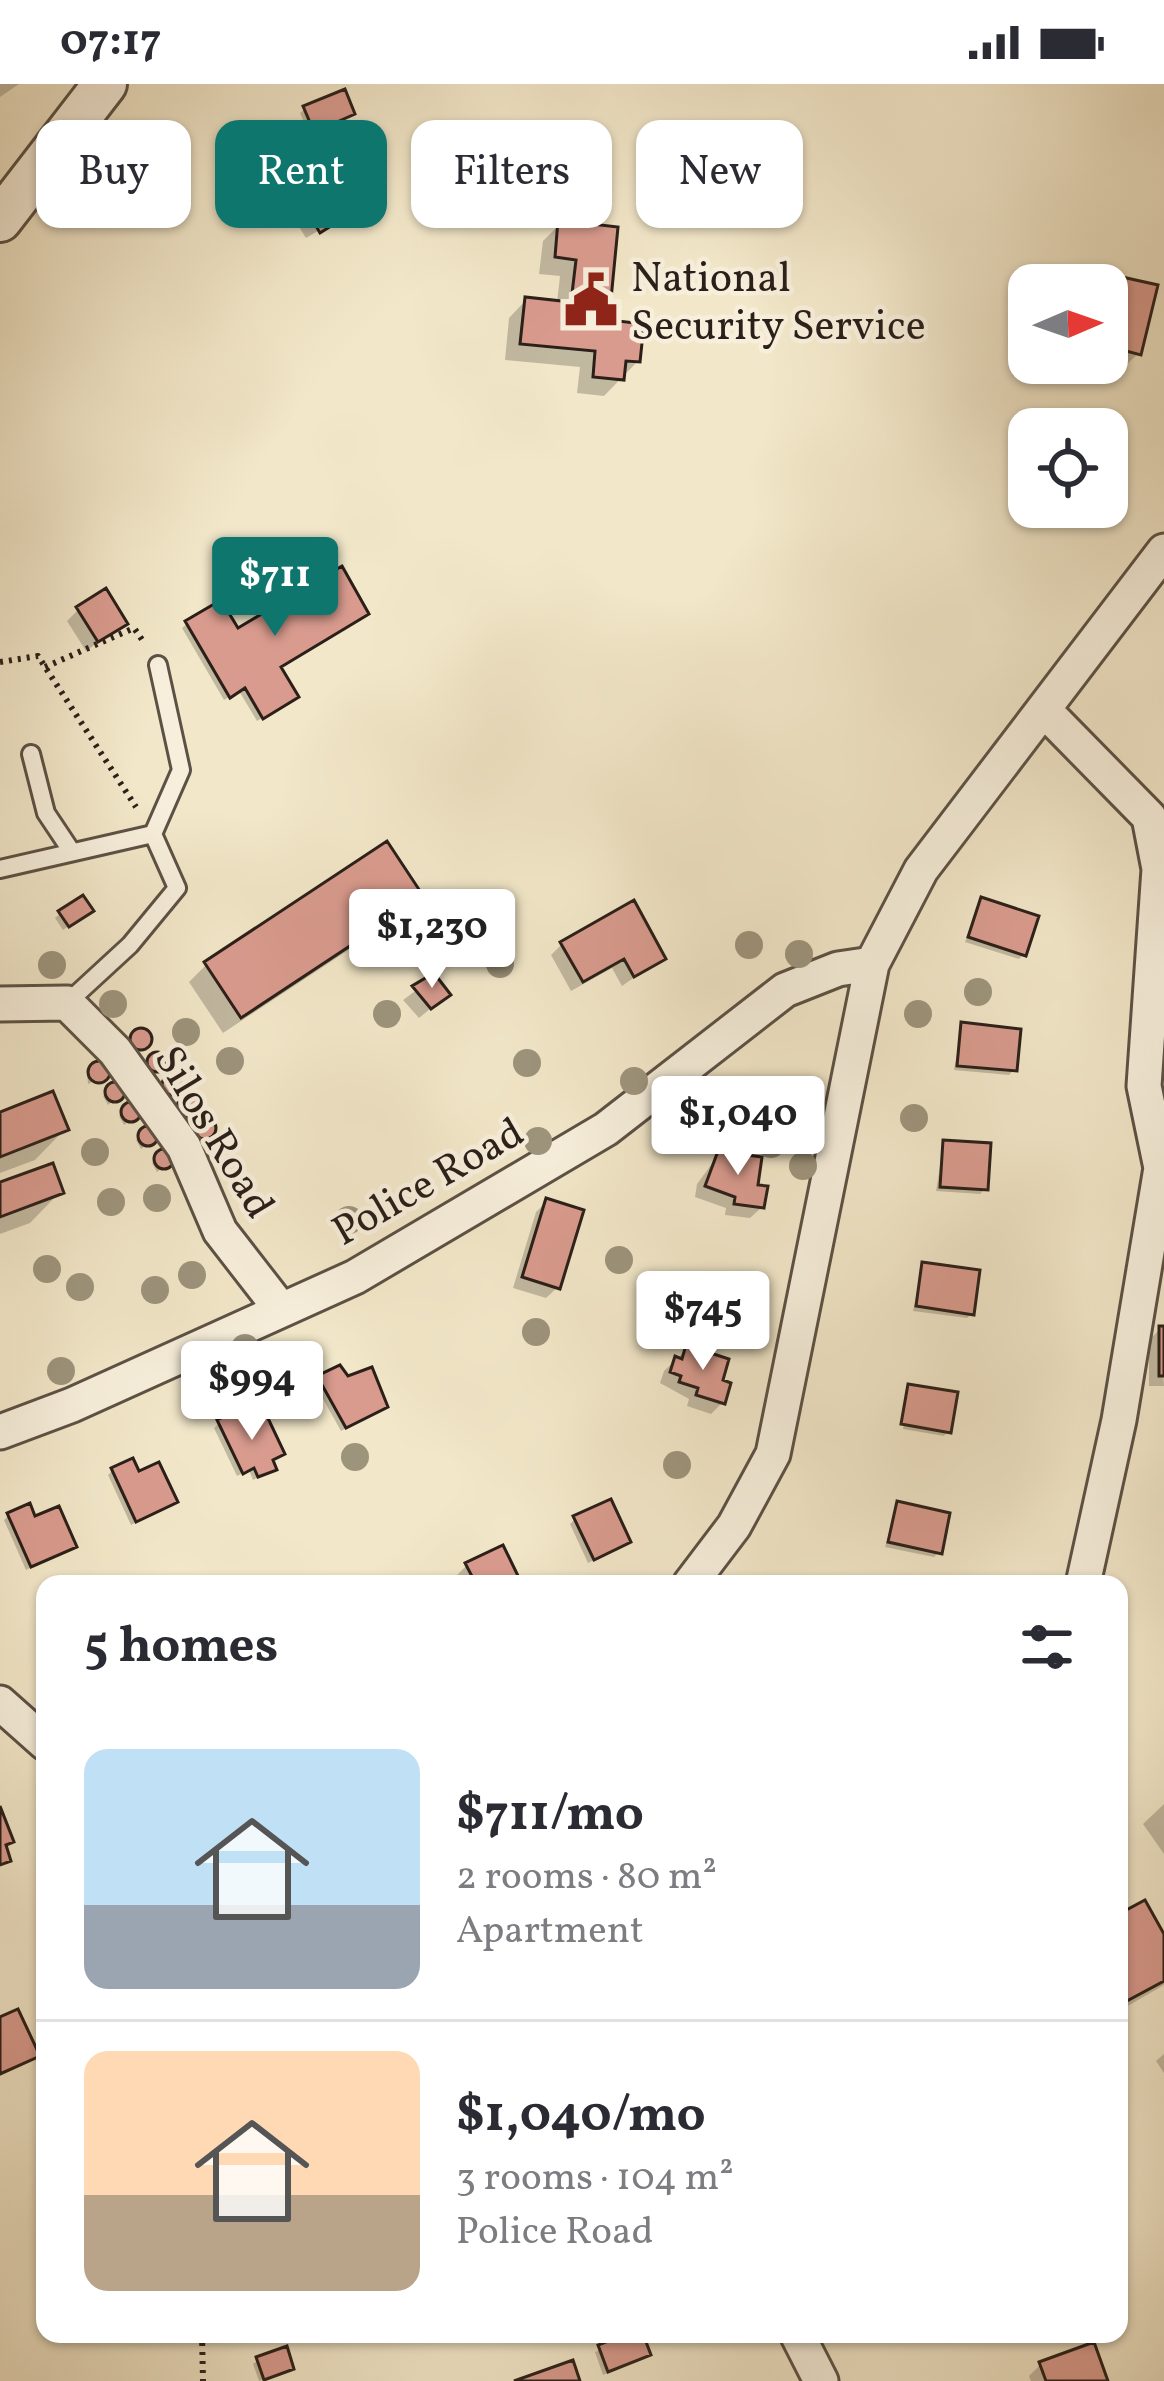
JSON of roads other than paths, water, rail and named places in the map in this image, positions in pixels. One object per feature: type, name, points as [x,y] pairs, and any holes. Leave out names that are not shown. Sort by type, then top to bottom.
[{"type":"street","points":[[0,220],[105,84]]},
{"type":"street","points":[[697,1575],[734,1526],[773,1454],[872,964],[921,870],[1164,551]]},
{"type":"street","points":[[1044,710],[1149,817],[1159,869],[1144,1086],[1162,1169],[1119,1420],[1085,1575]]},
{"type":"street","name":"Police Road","points":[[0,1432],[72,1405],[279,1307],[355,1277],[606,1129],[785,990],[838,969],[872,964]]},
{"type":"street","points":[[0,1004],[67,1003]]},
{"type":"street","name":"Silos Road","points":[[67,1003],[116,1052],[184,1147],[220,1231],[279,1307]]},
{"type":"street","points":[[0,1703],[36,1735]]},
{"type":"street","points":[[0,1745],[36,1739]]},
{"type":"street","points":[[801,2343],[820,2381]]},
{"type":"lane","points":[[67,1003],[130,944],[177,888],[153,834],[181,770],[158,665]]},
{"type":"lane","points":[[31,754],[46,813],[72,852]]},
{"type":"lane","points":[[0,868],[153,834]]},
{"type":"place","name":"National Security Service","points":[[591,300]]}]
